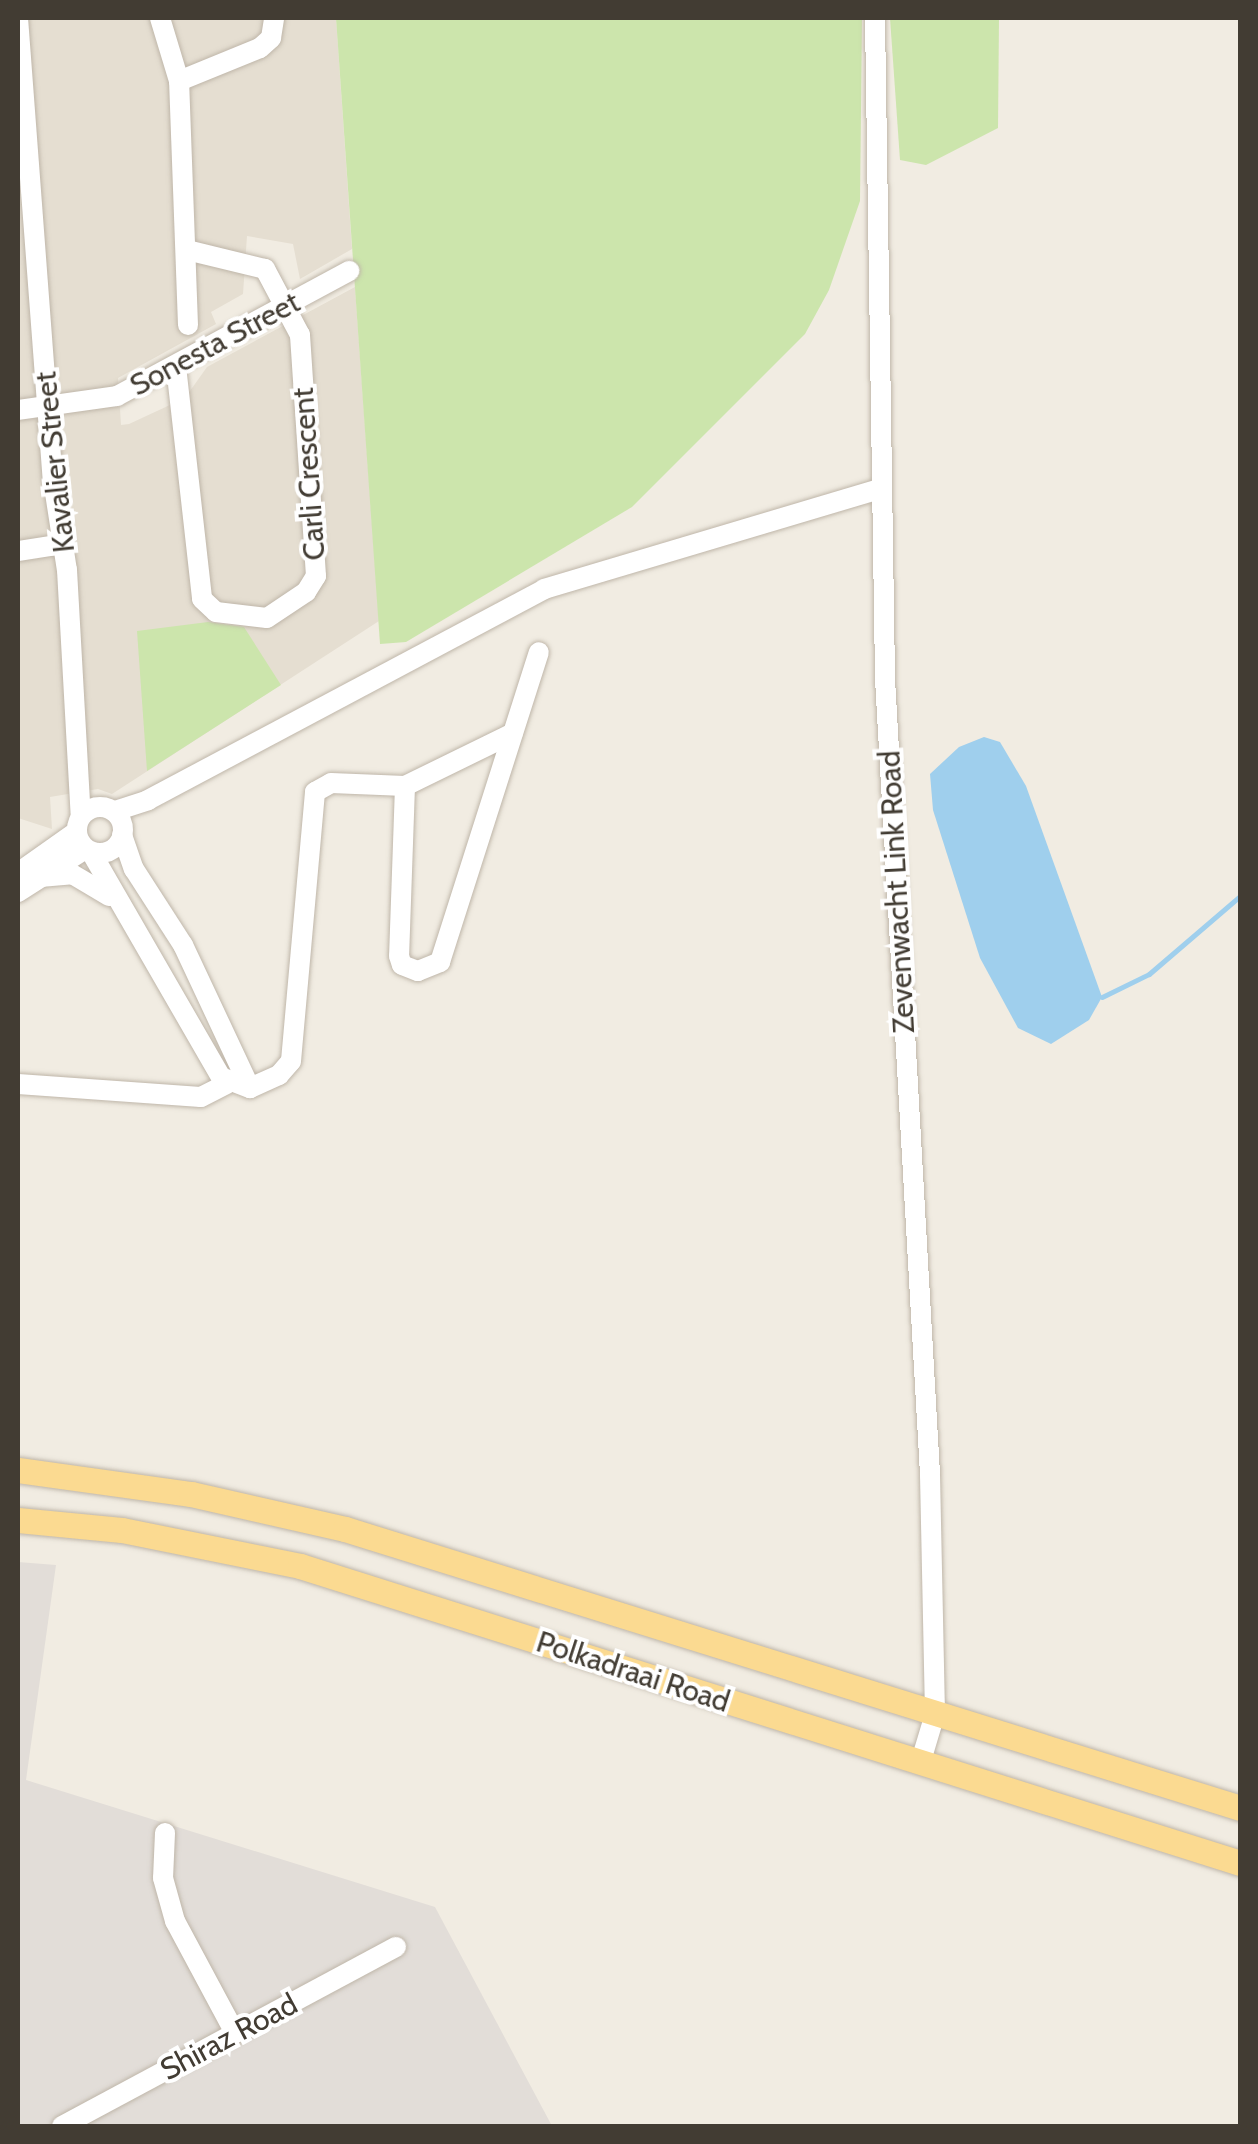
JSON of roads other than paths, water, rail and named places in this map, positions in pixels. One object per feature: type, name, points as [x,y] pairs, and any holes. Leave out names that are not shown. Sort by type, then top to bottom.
[{"type":"main road","name":"Polkadraai Road","points":[[18,1470],[191,1494],[345,1529],[1240,1808]]},
{"type":"main road","name":"Polkadraai Road","points":[[18,1520],[122,1530],[300,1566],[1240,1862]]},
{"type":"street","name":"Kavalier Street","points":[[18,18],[47,406],[63,544],[82,787],[99,829]]},
{"type":"street","points":[[160,18],[180,80],[188,325]]},
{"type":"street","points":[[180,80],[267,44],[274,18]]},
{"type":"street","name":"Zevenwacht Link Road","points":[[874,18],[880,489],[930,1475],[934,1714],[920,1764]]},
{"type":"street","name":"Carli Crescent","points":[[176,366],[202,599],[216,612],[267,618],[306,592],[317,569],[300,335],[266,270],[187,250]]},
{"type":"street","name":"Sonesta Street","points":[[18,410],[117,396],[349,271]]},
{"type":"street","points":[[18,873],[544,589],[880,489]]},
{"type":"street","points":[[18,551],[63,544]]},
{"type":"street","points":[[404,786],[399,956],[402,965],[418,971],[440,962],[539,652]]},
{"type":"street","points":[[18,1084],[201,1097],[228,1084],[250,1088],[279,1075],[291,1061],[315,792],[331,782],[404,786],[513,733]]},
{"type":"street","points":[[99,829],[134,869],[183,944],[250,1088]]},
{"type":"street","points":[[18,892],[99,829]]},
{"type":"street","points":[[99,829],[114,900],[228,1084]]},
{"type":"street","points":[[40,877],[72,874],[114,900]]},
{"type":"street","points":[[165,1833],[163,1878],[175,1920],[235,2033]]},
{"type":"street","name":"Shiraz Road","points":[[62,2126],[396,1947]]},
{"type":"water","points":[[984,737],[1000,742],[1026,786],[1102,997],[1089,1020],[1051,1044],[1018,1028],[980,958],[933,810],[930,774],[959,747]]},
{"type":"waterway","points":[[1102,997],[1149,974],[1240,896]]}]
